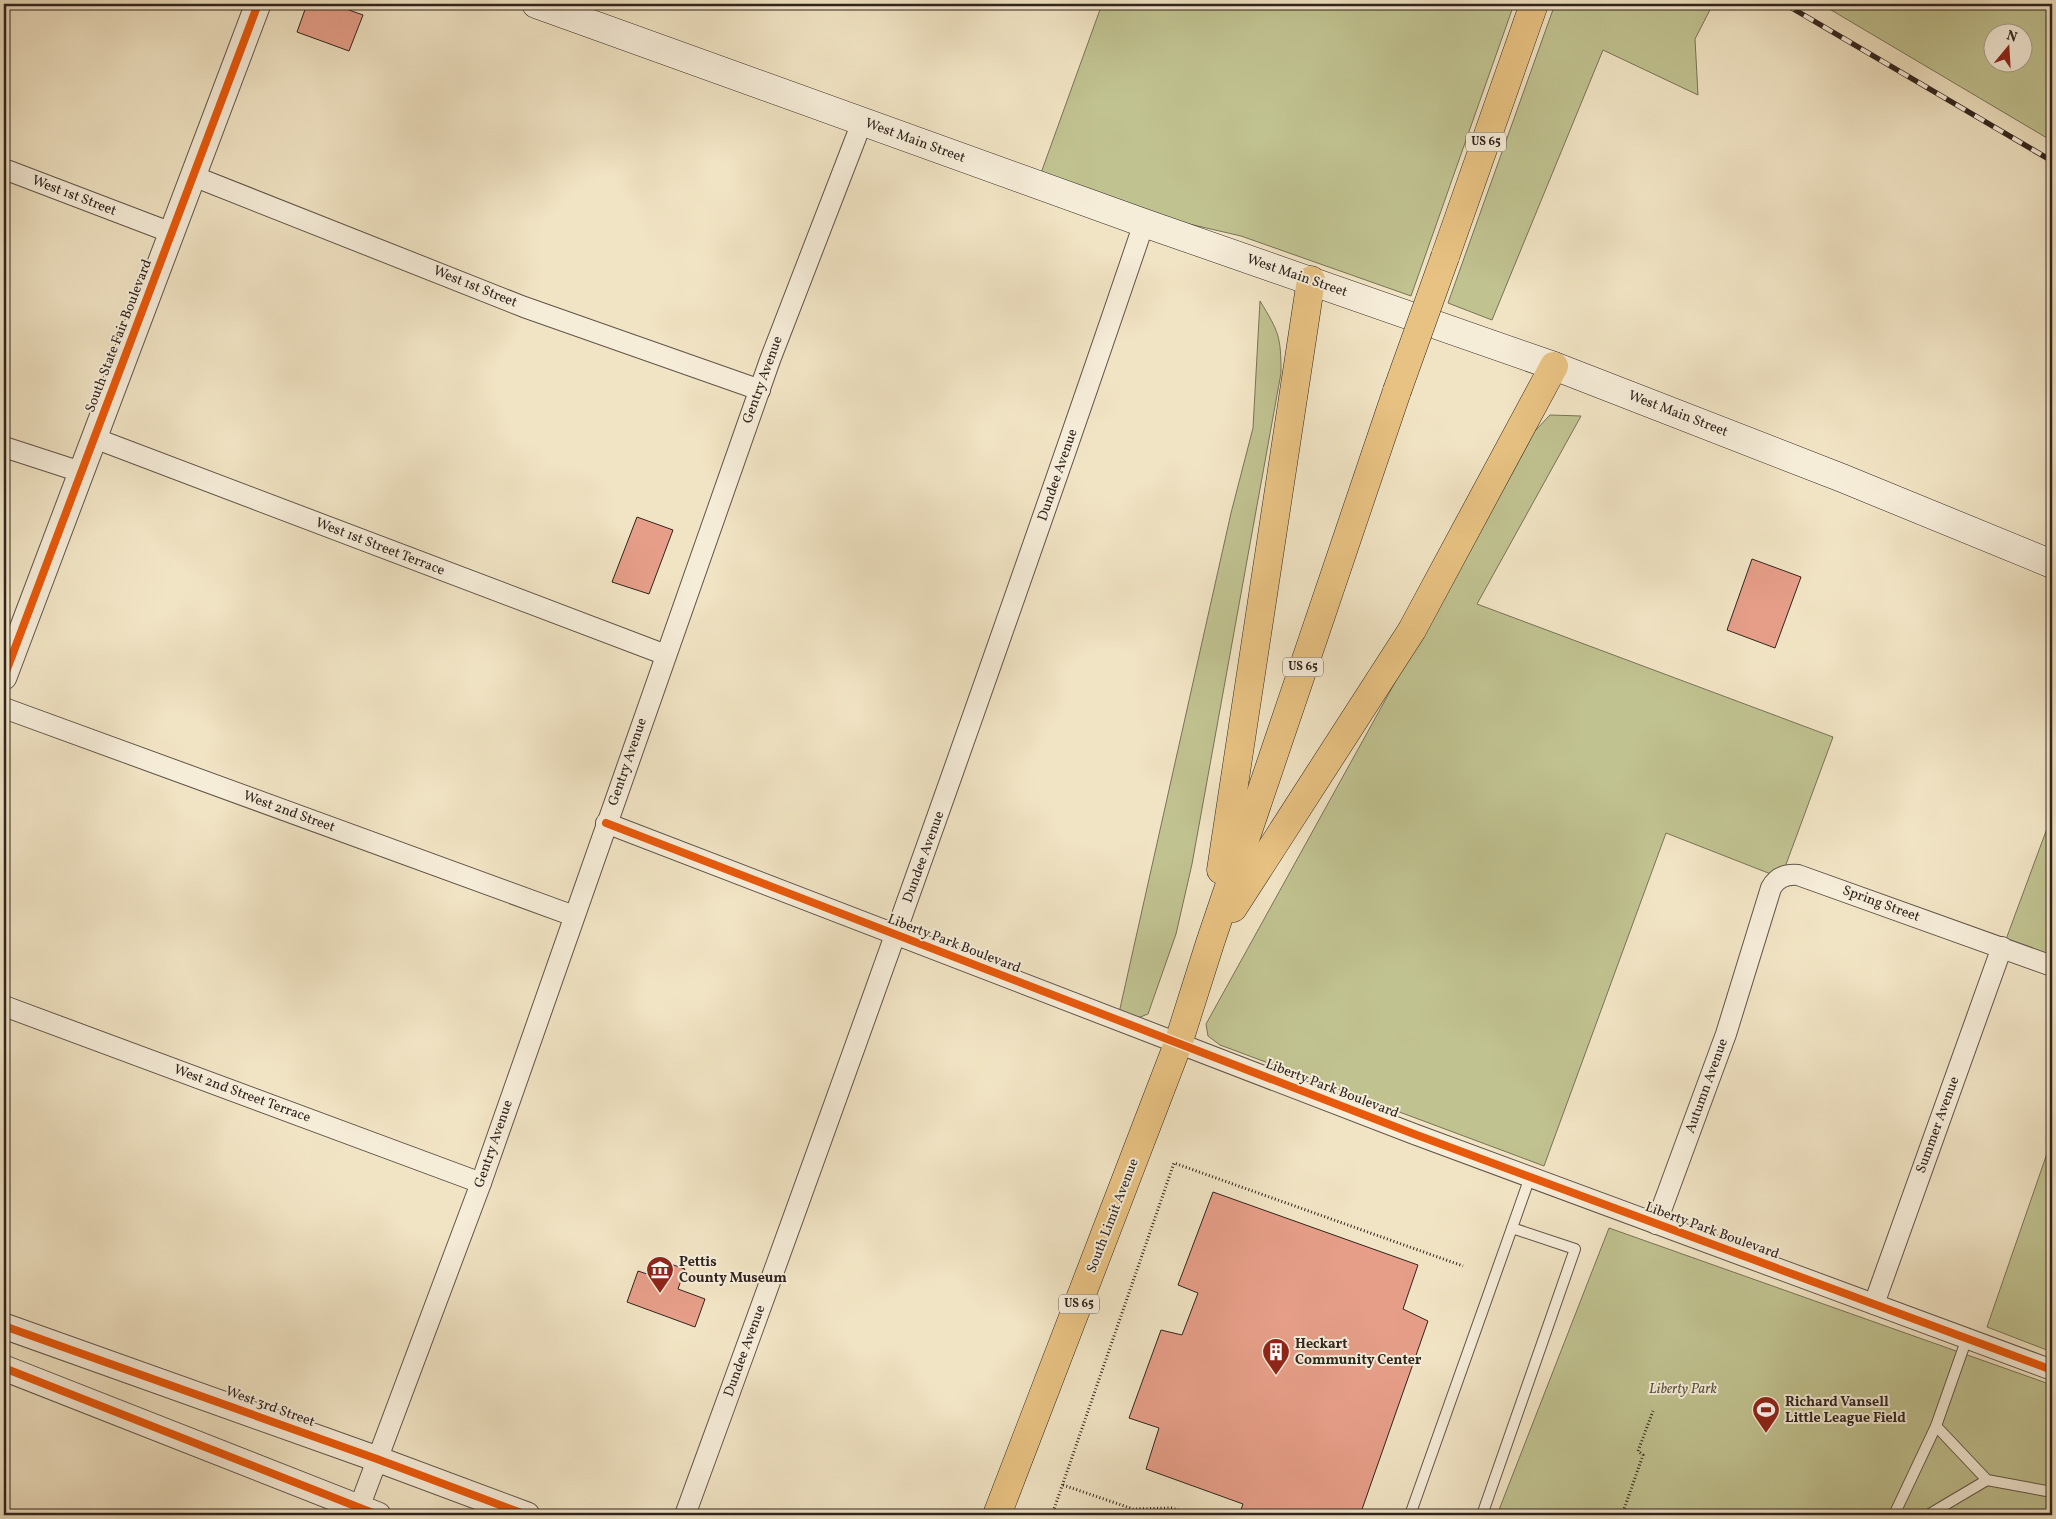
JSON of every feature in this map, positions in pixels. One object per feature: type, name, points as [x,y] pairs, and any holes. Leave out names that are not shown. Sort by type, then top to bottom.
[{"type":"highway","name":"US 65","points":[[1210,943],[1397,391],[1530,15]]},
{"type":"highway","points":[[1210,943],[1310,280]]},
{"type":"highway","points":[[1210,943],[1412,630],[1554,366]]},
{"type":"highway","name":"South Limit Avenue","points":[[997,1515],[1178,1044],[1210,943]]},
{"type":"main road","name":"West Main Street","points":[[536,4],[1144,224],[1554,366],[1842,478],[2052,564]]},
{"type":"street","name":"South State Fair Boulevard","points":[[4,677],[258,4]]},
{"type":"street","name":"Gentry Avenue","points":[[377,1459],[481,1183],[760,390],[862,122]]},
{"type":"street","name":"West 1st Street","points":[[4,169],[172,233]]},
{"type":"street","name":"West 1st Street","points":[[193,176],[524,307],[760,390]]},
{"type":"street","name":"Dundee Avenue","points":[[685,1515],[896,935],[1049,503],[1144,224]]},
{"type":"street","name":"West 1st Street Terrace","points":[[94,438],[666,655]]},
{"type":"street","points":[[4,447],[81,472]]},
{"type":"street","name":"West 2nd Street","points":[[4,708],[574,916]]},
{"type":"street","name":"Liberty Park Boulevard","points":[[606,824],[1530,1177],[2052,1370]]},
{"type":"street","name":"Spring Street","points":[[1753,948],[1771,888],[1774,882],[1790,874],[1798,875],[2052,966]]},
{"type":"street","name":"Summer Avenue","points":[[1874,1304],[2002,947]]},
{"type":"street","name":"Autumn Avenue","points":[[1656,1224],[1726,1034],[1753,948]]},
{"type":"street","name":"West 2nd Street Terrace","points":[[4,1006],[481,1183]]},
{"type":"street","name":"West 3rd Street","points":[[4,1326],[377,1459],[527,1515]]},
{"type":"street","points":[[4,1368],[368,1512],[377,1459]]},
{"type":"lane","points":[[1410,1515],[1530,1177]]},
{"type":"lane","points":[[1482,1515],[1575,1249],[1512,1228]]},
{"type":"lane","points":[[1894,1515],[1936,1426],[1967,1338]]},
{"type":"lane","points":[[1936,1426],[1988,1480],[2052,1492]]},
{"type":"lane","points":[[1928,1515],[1988,1480]]},
{"type":"path","points":[[1052,1515],[1174,1163],[1464,1266]]},
{"type":"path","points":[[1622,1515],[1643,1455],[1638,1451],[1653,1411]]},
{"type":"path","points":[[1063,1485],[1133,1509],[1172,1508],[1192,1515]]},
{"type":"green space","points":[[1102,4],[1514,4],[1411,296],[1241,236],[1172,220],[1041,173]]},
{"type":"green space","points":[[1555,4],[1713,4],[1695,39],[1698,95],[1603,50],[1492,320],[1448,303]]},
{"type":"green space","points":[[1821,4],[2052,4],[2052,141]]},
{"type":"green space","points":[[1260,301],[1278,335],[1281,373],[1192,864],[1176,934],[1148,1014],[1135,1019],[1119,1013],[1231,513],[1253,428]]},
{"type":"green space","points":[[1550,415],[1581,416],[1477,604],[1833,737],[1781,878],[1666,833],[1544,1166],[1220,1045],[1208,1036],[1206,1024],[1533,433]]},
{"type":"green space","points":[[2052,815],[2052,960],[2005,942]]},
{"type":"green space","points":[[2052,1139],[2052,1352],[1987,1327]]},
{"type":"green space","name":"Liberty Park","points":[[1609,1228],[2052,1385],[2052,1515],[1497,1515]]},
{"type":"building","points":[[307,4],[332,4],[363,15],[349,51],[297,32]]},
{"type":"building","points":[[637,517],[673,530],[649,594],[612,582]]},
{"type":"building","points":[[1752,559],[1801,577],[1775,648],[1727,630]]},
{"type":"building","name":"Heckart Community Center","points":[[1213,1192],[1418,1265],[1403,1309],[1428,1321],[1360,1515],[1239,1515],[1243,1504],[1146,1469],[1159,1428],[1129,1418],[1161,1330],[1182,1335],[1198,1293],[1178,1285]]},
{"type":"building","name":"Pettis County Museum","points":[[659,1260],[685,1269],[678,1289],[705,1299],[695,1327],[627,1302],[638,1271],[653,1276]]},
{"type":"railway","points":[[1785,4],[2052,161]]},
{"type":"cycle path","points":[[4,677],[258,4]]},
{"type":"cycle path","points":[[606,823],[1414,1134],[2052,1370]]},
{"type":"cycle path","points":[[4,1326],[377,1459],[527,1515]]},
{"type":"cycle path","points":[[4,1368],[378,1515]]},
{"type":"place","name":"Pettis County Museum","points":[[660,1294]]},
{"type":"place","name":"Heckart Community Center","points":[[1276,1376]]},
{"type":"place","name":"Richard Vansell Little League Field","points":[[1766,1434]]}]
